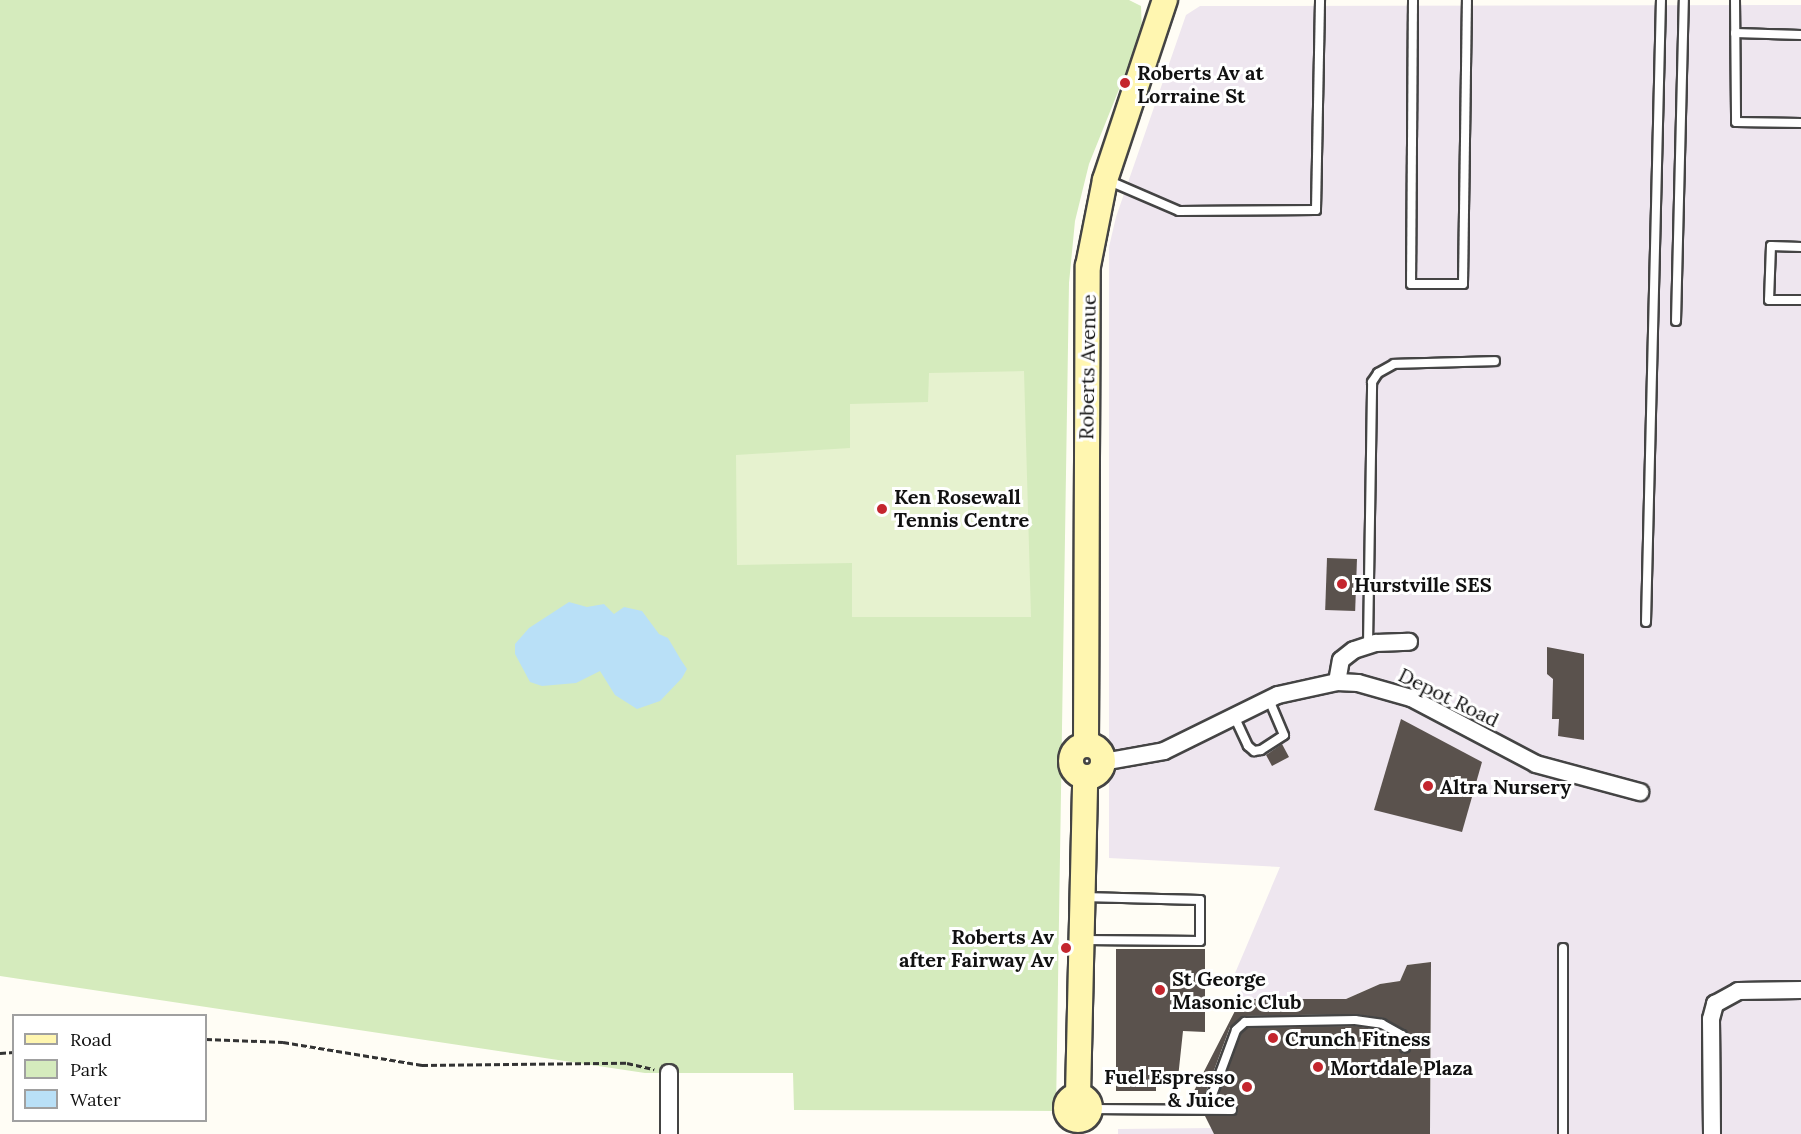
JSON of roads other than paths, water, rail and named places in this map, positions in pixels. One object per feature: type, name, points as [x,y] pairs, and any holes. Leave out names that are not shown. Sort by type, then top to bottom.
[{"type":"street","name":"Roberts Avenue","points":[[1094,770],[1096,748],[1086,745],[1088,266],[1106,180],[1165,0]]},
{"type":"street","points":[[1337,682],[1339,666],[1345,655],[1368,645],[1409,642]]},
{"type":"street","name":"Depot Road","points":[[1094,770],[1164,751],[1269,699],[1337,682],[1395,691],[1536,764],[1640,792]]},
{"type":"street","points":[[1081,1115],[1083,897],[1094,770]]},
{"type":"street","points":[[1712,1134],[1711,1019],[1715,1004],[1738,991],[1801,990]]},
{"type":"street","points":[[669,1073],[669,1134]]},
{"type":"lane","points":[[1106,180],[1179,211],[1316,210],[1320,0]]},
{"type":"lane","points":[[1413,0],[1411,284],[1463,284],[1467,0]]},
{"type":"lane","points":[[1646,622],[1661,0]]},
{"type":"lane","points":[[1676,321],[1684,0]]},
{"type":"lane","points":[[1735,0],[1736,122],[1801,123]]},
{"type":"lane","points":[[1735,33],[1801,35]]},
{"type":"lane","points":[[1801,247],[1771,246],[1769,300],[1801,300]]},
{"type":"lane","points":[[1368,645],[1372,382],[1378,373],[1394,364],[1495,361]]},
{"type":"lane","points":[[1234,716],[1248,746],[1254,751],[1261,750],[1284,735],[1269,699]]},
{"type":"lane","points":[[1082,939],[1200,941],[1200,900],[1083,897]]},
{"type":"lane","points":[[1563,948],[1563,1134]]},
{"type":"lane","points":[[1200,1108],[1212,1095],[1236,1030],[1245,1022],[1355,1020],[1382,1024],[1402,1035],[1405,1048]]},
{"type":"lane","points":[[1081,1115],[1200,1108],[1232,1110]]},
{"type":"water","points":[[569,602],[587,607],[604,604],[614,614],[624,607],[642,611],[659,634],[668,638],[687,669],[682,678],[660,701],[637,709],[615,695],[600,671],[576,683],[542,686],[530,682],[515,654],[515,644],[529,628]]},
{"type":"place","name":"Roberts Av at Lorraine St","points":[[1125,83]]},
{"type":"place","name":"Ken Rosewall Tennis Centre","points":[[882,509]]},
{"type":"place","name":"Hurstville SES","points":[[1342,584]]},
{"type":"place","name":"Altra Nursery","points":[[1428,786]]},
{"type":"place","name":"Roberts Av after Fairway Av","points":[[1066,948]]},
{"type":"place","name":"St George Masonic Club","points":[[1160,990]]},
{"type":"place","name":"Crunch Fitness","points":[[1273,1038]]},
{"type":"place","name":"Mortdale Plaza","points":[[1318,1067]]},
{"type":"place","name":"Fuel Espresso & Juice","points":[[1247,1087]]}]
